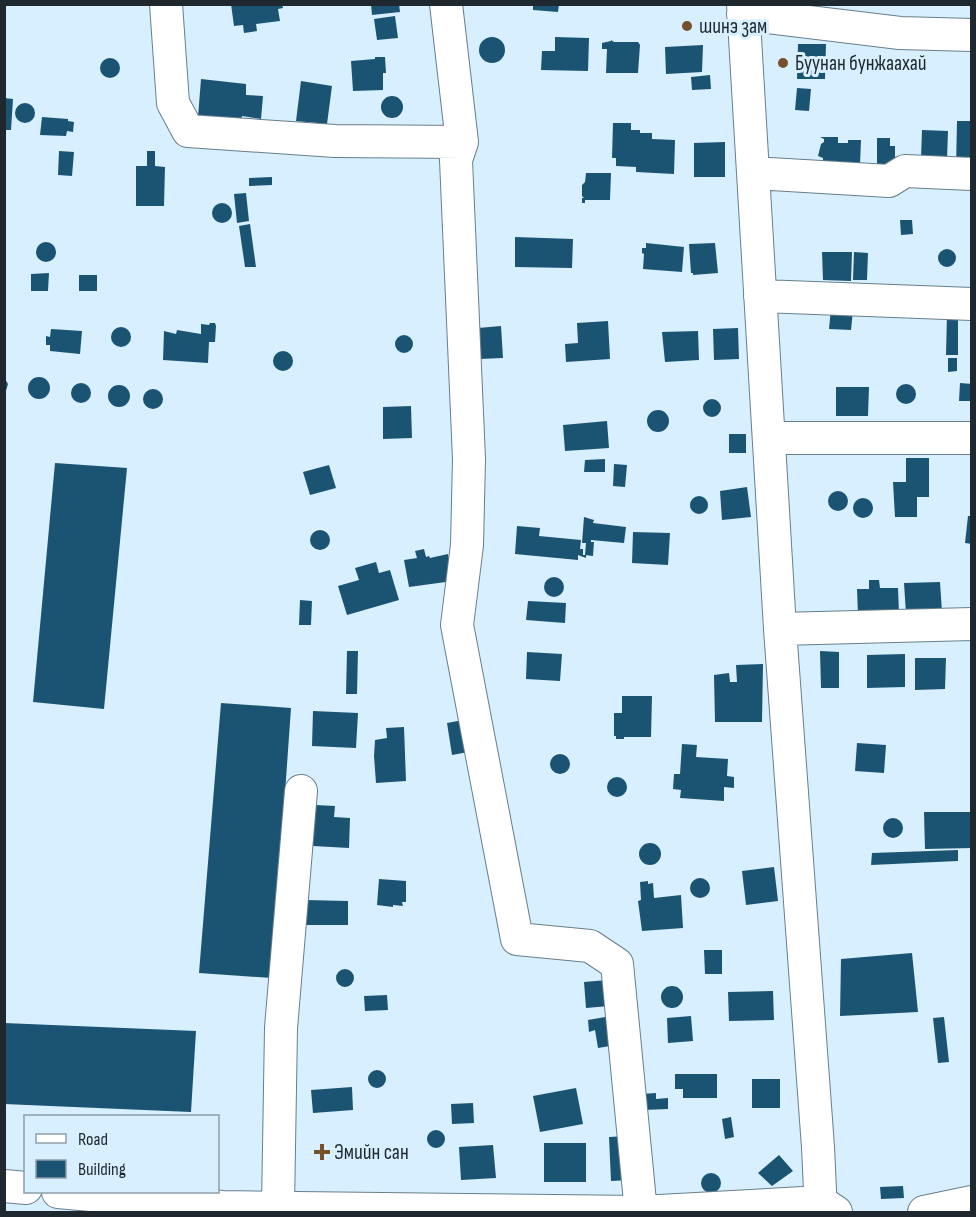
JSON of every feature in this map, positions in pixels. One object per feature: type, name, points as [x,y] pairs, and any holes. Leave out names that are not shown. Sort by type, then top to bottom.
[{"type":"street","points":[[166,4],[173,103],[188,131],[335,141],[462,142]]},
{"type":"street","points":[[446,4],[462,142],[456,160],[469,459],[466,544],[457,625],[517,939],[591,946],[617,964],[641,1212]]},
{"type":"street","points":[[75,1193],[222,1210],[278,1207],[641,1212],[829,1202],[780,629],[743,9],[900,33],[972,35]]},
{"type":"street","points":[[753,173],[889,181],[905,171],[972,174]]},
{"type":"street","points":[[760,296],[972,304]]},
{"type":"street","points":[[769,438],[972,438]]},
{"type":"street","points":[[780,629],[972,624]]},
{"type":"street","points":[[278,1207],[281,1028],[301,791]]},
{"type":"street","points":[[4,1186],[24,1188]]},
{"type":"street","points":[[924,1212],[972,1202]]},
{"type":"building","points":[[231,4],[282,4],[283,8],[278,9],[280,21],[256,24],[257,31],[244,33],[243,25],[234,26]]},
{"type":"building","points":[[371,4],[399,4],[400,12],[372,15]]},
{"type":"building","points":[[533,4],[559,4],[558,12],[533,10]]},
{"type":"building","points":[[395,16],[398,38],[377,40],[374,19]]},
{"type":"building","points":[[492,37],[501,41],[505,50],[501,59],[492,63],[483,59],[479,50],[483,41]]},
{"type":"building","points":[[555,37],[589,38],[588,71],[541,70],[542,51],[555,51]]},
{"type":"building","points":[[611,40],[638,42],[640,45],[638,73],[606,73],[607,49],[602,49],[602,43]]},
{"type":"building","points":[[798,44],[826,44],[825,79],[797,79]]},
{"type":"building","points":[[703,45],[702,72],[666,74],[665,47]]},
{"type":"building","points":[[375,57],[385,57],[386,73],[383,73],[383,90],[353,91],[351,61],[375,59]]},
{"type":"building","points":[[110,58],[117,61],[120,68],[117,75],[110,78],[103,75],[100,68],[103,61]]},
{"type":"building","points":[[710,75],[711,89],[692,90],[691,77]]},
{"type":"building","points":[[201,79],[246,84],[246,95],[263,96],[261,119],[242,116],[241,122],[198,117]]},
{"type":"building","points":[[301,81],[332,86],[327,124],[296,121]]},
{"type":"building","points":[[797,88],[811,89],[809,111],[795,110]]},
{"type":"building","points":[[392,96],[400,99],[403,107],[400,115],[392,118],[384,115],[381,107],[384,99]]},
{"type":"building","points":[[4,98],[13,99],[11,130],[4,130]]},
{"type":"building","points":[[25,103],[32,106],[35,113],[32,120],[25,123],[18,120],[15,113],[18,106]]},
{"type":"building","points":[[42,117],[68,119],[74,122],[73,132],[67,131],[66,136],[40,135]]},
{"type":"building","points":[[957,121],[972,121],[972,169],[956,169]]},
{"type":"building","points":[[613,123],[631,123],[631,130],[652,133],[652,139],[675,140],[674,174],[636,172],[636,167],[616,166],[616,158],[612,158]]},
{"type":"building","points":[[922,130],[948,131],[947,159],[921,158]]},
{"type":"building","points":[[820,137],[838,137],[838,143],[861,140],[860,165],[823,164],[823,158],[818,156],[821,144],[824,142],[824,139]]},
{"type":"building","points":[[877,138],[890,138],[890,146],[895,146],[895,167],[877,167]]},
{"type":"building","points":[[725,142],[725,177],[694,177],[694,143]]},
{"type":"building","points":[[59,151],[74,152],[72,176],[58,175]]},
{"type":"building","points":[[147,151],[155,151],[155,166],[165,167],[164,206],[136,206],[136,166],[147,166]]},
{"type":"building","points":[[586,173],[611,173],[610,200],[585,200],[585,203],[582,203],[582,198],[584,198],[582,185],[585,182]]},
{"type":"building","points":[[272,177],[272,185],[249,186],[249,178]]},
{"type":"building","points":[[246,193],[249,221],[237,223],[234,194]]},
{"type":"building","points":[[222,203],[229,206],[232,213],[229,220],[222,223],[215,220],[212,213],[215,206]]},
{"type":"building","points":[[900,220],[912,220],[913,234],[901,235]]},
{"type":"building","points":[[250,224],[256,267],[245,267],[239,226]]},
{"type":"building","points":[[515,237],[573,239],[572,268],[515,267]]},
{"type":"building","points":[[46,242],[53,245],[56,252],[53,259],[46,262],[39,259],[36,252],[39,245]]},
{"type":"building","points":[[646,243],[684,247],[682,272],[643,269],[642,248],[646,248]]},
{"type":"building","points":[[715,243],[718,273],[693,275],[689,244]]},
{"type":"building","points":[[947,249],[953,252],[956,258],[953,264],[947,267],[941,264],[938,258],[941,252]]},
{"type":"building","points":[[822,252],[852,252],[851,281],[823,280]]},
{"type":"building","points":[[854,252],[868,253],[867,280],[853,280]]},
{"type":"building","points":[[49,273],[48,291],[31,291],[31,274]]},
{"type":"building","points":[[79,275],[97,275],[97,291],[79,291]]},
{"type":"building","points":[[831,308],[853,310],[851,330],[829,329]]},
{"type":"building","points":[[958,313],[958,355],[946,355],[947,314]]},
{"type":"building","points":[[608,321],[610,359],[566,362],[565,344],[578,343],[577,323]]},
{"type":"building","points":[[215,323],[216,326],[215,342],[209,342],[208,363],[163,360],[164,331],[176,334],[177,330],[201,334],[201,324],[209,325]]},
{"type":"building","points":[[501,326],[503,358],[480,359],[478,328]]},
{"type":"building","points":[[121,327],[128,330],[131,337],[128,344],[121,347],[114,344],[111,337],[114,330]]},
{"type":"building","points":[[738,328],[739,359],[714,360],[713,329]]},
{"type":"building","points":[[51,329],[82,331],[80,354],[50,351],[50,345],[46,345],[46,336],[50,337]]},
{"type":"building","points":[[698,331],[699,360],[665,362],[662,332]]},
{"type":"building","points":[[404,335],[410,338],[413,344],[410,350],[404,353],[398,350],[395,344],[398,338]]},
{"type":"building","points":[[283,351],[290,354],[293,361],[290,368],[283,371],[276,368],[273,361],[276,354]]},
{"type":"building","points":[[948,358],[957,358],[957,371],[948,372]]},
{"type":"building","points":[[4,377],[8,384],[5,394],[4,394]]},
{"type":"building","points":[[39,377],[47,380],[50,388],[47,396],[39,399],[31,396],[28,388],[31,380]]},
{"type":"building","points":[[81,383],[88,386],[91,393],[88,400],[81,403],[74,400],[71,393],[74,386]]},
{"type":"building","points":[[960,383],[972,384],[972,401],[959,401]]},
{"type":"building","points":[[906,384],[913,387],[916,394],[913,401],[906,404],[899,401],[896,394],[899,387]]},
{"type":"building","points":[[119,385],[127,388],[130,396],[127,404],[119,407],[111,404],[108,396],[111,388]]},
{"type":"building","points":[[836,387],[869,387],[868,416],[836,416]]},
{"type":"building","points":[[149,389],[157,389],[163,395],[163,403],[157,409],[149,409],[143,403],[143,395]]},
{"type":"building","points":[[712,399],[718,402],[721,408],[718,414],[712,417],[706,414],[703,408],[706,402]]},
{"type":"building","points":[[411,406],[412,438],[383,439],[383,407]]},
{"type":"building","points":[[658,410],[666,413],[669,421],[666,429],[658,432],[650,429],[647,421],[650,413]]},
{"type":"building","points":[[607,421],[609,448],[565,451],[563,425]]},
{"type":"building","points":[[729,434],[746,434],[746,453],[729,453]]},
{"type":"building","points":[[906,458],[929,458],[929,497],[917,497],[917,517],[895,517],[893,482],[906,482]]},
{"type":"building","points":[[605,459],[605,472],[584,472],[585,460]]},
{"type":"building","points":[[55,463],[127,468],[104,709],[33,702]]},
{"type":"building","points":[[614,464],[627,465],[625,487],[613,486]]},
{"type":"building","points":[[329,465],[336,488],[310,495],[303,472]]},
{"type":"building","points":[[747,487],[751,517],[722,520],[720,491]]},
{"type":"building","points":[[838,491],[845,494],[848,501],[845,508],[838,511],[831,508],[828,501],[831,494]]},
{"type":"building","points":[[699,496],[705,499],[708,505],[705,511],[699,514],[693,511],[690,505],[693,499]]},
{"type":"building","points":[[863,498],[870,501],[873,508],[870,515],[863,518],[856,515],[853,508],[856,501]]},
{"type":"building","points":[[968,516],[972,516],[972,544],[965,543]]},
{"type":"building","points":[[584,517],[594,520],[593,523],[626,527],[624,543],[591,540],[594,542],[593,556],[585,555],[586,543],[582,543]]},
{"type":"building","points":[[517,526],[540,528],[539,536],[581,540],[580,549],[583,549],[583,555],[586,555],[586,558],[578,555],[578,560],[515,554]]},
{"type":"building","points":[[320,530],[327,533],[330,540],[327,547],[320,550],[313,547],[310,540],[313,533]]},
{"type":"building","points":[[633,532],[670,533],[668,565],[632,563]]},
{"type":"building","points":[[424,549],[426,557],[430,558],[448,554],[453,581],[409,587],[404,560],[417,558],[415,551]]},
{"type":"building","points":[[376,562],[379,573],[390,570],[399,600],[347,615],[338,586],[359,580],[355,568]]},
{"type":"building","points":[[554,577],[561,580],[564,587],[561,594],[554,597],[547,594],[544,587],[547,580]]},
{"type":"building","points":[[869,580],[879,580],[880,588],[898,588],[899,613],[858,615],[857,589],[869,589]]},
{"type":"building","points":[[940,582],[942,612],[906,614],[904,583]]},
{"type":"building","points":[[300,600],[312,601],[311,625],[299,625]]},
{"type":"building","points":[[528,601],[566,603],[565,623],[526,620]]},
{"type":"building","points":[[347,651],[358,651],[357,694],[346,694]]},
{"type":"building","points":[[820,651],[839,652],[839,688],[821,688]]},
{"type":"building","points":[[527,652],[562,654],[560,681],[526,679]]},
{"type":"building","points":[[905,654],[905,687],[867,688],[867,655]]},
{"type":"building","points":[[915,658],[946,658],[945,689],[915,690]]},
{"type":"building","points":[[763,664],[762,722],[715,722],[714,675],[729,673],[730,682],[737,682],[736,665]]},
{"type":"building","points":[[622,696],[652,696],[651,737],[616,739],[614,713],[622,713]]},
{"type":"building","points":[[221,703],[291,708],[272,978],[199,973]]},
{"type":"building","points":[[313,711],[358,713],[356,748],[312,746]]},
{"type":"building","points":[[463,720],[468,752],[452,755],[447,723]]},
{"type":"building","points":[[404,727],[406,781],[376,783],[375,740],[387,738],[386,728]]},
{"type":"building","points":[[857,743],[886,745],[884,773],[855,771]]},
{"type":"building","points":[[682,744],[697,745],[696,757],[728,759],[727,776],[734,777],[734,788],[724,787],[724,801],[680,798],[681,790],[673,789],[674,774],[680,774]]},
{"type":"building","points":[[560,754],[567,757],[570,764],[567,771],[560,774],[553,771],[550,764],[553,757]]},
{"type":"building","points":[[617,777],[624,780],[627,787],[624,794],[617,797],[610,794],[607,787],[610,780]]},
{"type":"building","points":[[315,805],[335,806],[334,817],[350,818],[349,848],[313,846]]},
{"type":"building","points":[[924,812],[972,812],[972,848],[925,849]]},
{"type":"building","points":[[893,818],[900,821],[903,828],[900,835],[893,838],[886,835],[883,828],[886,821]]},
{"type":"building","points":[[650,843],[658,846],[661,854],[658,862],[650,865],[642,862],[639,854],[642,846]]},
{"type":"building","points":[[958,850],[958,861],[871,865],[872,853]]},
{"type":"building","points":[[774,867],[778,901],[746,905],[742,871]]},
{"type":"building","points":[[700,878],[707,881],[710,888],[707,895],[700,898],[693,895],[690,888],[693,881]]},
{"type":"building","points":[[379,879],[406,881],[406,902],[402,902],[403,906],[377,905]]},
{"type":"building","points":[[648,881],[648,884],[653,883],[654,898],[681,895],[683,928],[642,931],[638,901],[641,900],[640,882]]},
{"type":"building","points":[[306,900],[348,901],[348,925],[306,925]]},
{"type":"building","points":[[704,950],[722,950],[722,974],[705,974]]},
{"type":"building","points":[[912,953],[918,1012],[840,1016],[841,959]]},
{"type":"building","points":[[345,969],[353,974],[354,978],[349,986],[345,987],[337,982],[336,978],[341,970]]},
{"type":"building","points":[[607,980],[609,1006],[586,1008],[584,982]]},
{"type":"building","points":[[672,986],[680,989],[683,997],[680,1005],[672,1008],[664,1005],[661,997],[664,989]]},
{"type":"building","points":[[773,991],[774,1020],[729,1021],[728,992]]},
{"type":"building","points":[[387,995],[388,1010],[365,1011],[364,996]]},
{"type":"building","points":[[611,1016],[616,1045],[598,1048],[595,1030],[589,1032],[588,1020]]},
{"type":"building","points":[[691,1016],[693,1041],[668,1043],[667,1018]]},
{"type":"building","points":[[944,1017],[949,1062],[938,1063],[933,1018]]},
{"type":"building","points":[[4,1023],[196,1031],[191,1112],[4,1104]]},
{"type":"building","points":[[377,1070],[385,1075],[386,1079],[381,1087],[377,1088],[369,1083],[368,1079],[373,1071]]},
{"type":"building","points":[[675,1074],[717,1074],[717,1098],[683,1098],[683,1089],[675,1089]]},
{"type":"building","points":[[752,1079],[780,1079],[780,1108],[752,1108]]},
{"type":"building","points":[[352,1087],[353,1110],[313,1113],[311,1090]]},
{"type":"building","points":[[576,1088],[583,1124],[540,1132],[533,1096]]},
{"type":"building","points":[[656,1093],[656,1099],[668,1098],[668,1109],[642,1110],[642,1094]]},
{"type":"building","points":[[473,1103],[474,1123],[452,1124],[451,1104]]},
{"type":"building","points":[[731,1117],[734,1137],[725,1139],[722,1119]]},
{"type":"building","points":[[436,1130],[444,1135],[445,1139],[440,1147],[436,1148],[428,1143],[427,1139],[432,1131]]},
{"type":"building","points":[[627,1136],[629,1180],[611,1181],[609,1137]]},
{"type":"building","points":[[544,1143],[586,1143],[586,1182],[544,1182]]},
{"type":"building","points":[[493,1145],[496,1178],[461,1180],[459,1147]]},
{"type":"building","points":[[779,1155],[793,1171],[772,1186],[758,1173]]},
{"type":"building","points":[[711,1173],[718,1176],[721,1183],[718,1190],[711,1193],[704,1190],[701,1183],[704,1176]]},
{"type":"building","points":[[903,1186],[904,1198],[881,1199],[880,1187]]},
{"type":"place","name":"шинэ зам","points":[[687,26]]},
{"type":"place","name":"Буунан бунжаахай","points":[[783,63]]},
{"type":"place","name":"Эмийн сан","points":[[322,1152]]}]
